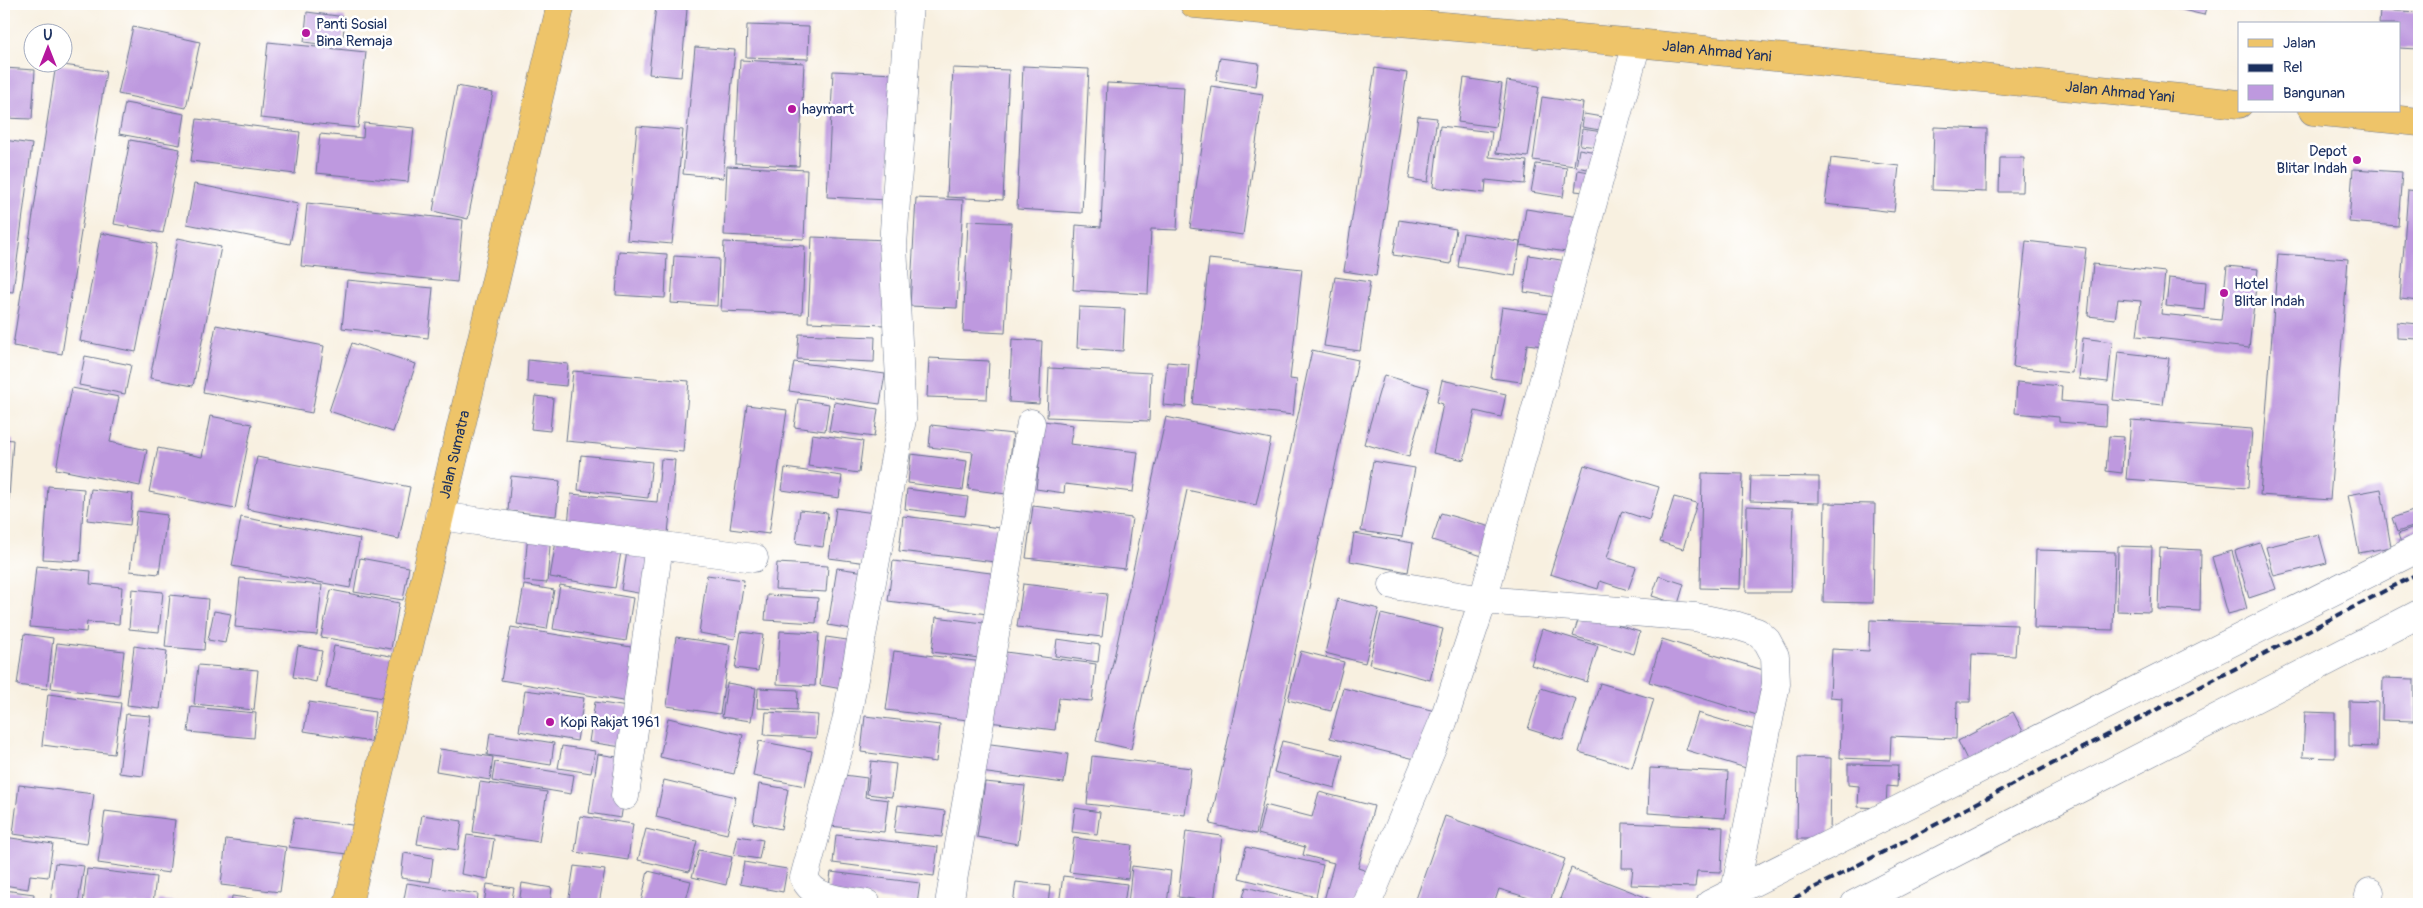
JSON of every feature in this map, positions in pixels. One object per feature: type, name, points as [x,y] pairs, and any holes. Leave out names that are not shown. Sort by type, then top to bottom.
[{"type":"main road","name":"Jalan Sumatra","points":[[348,904],[561,4]]},
{"type":"main road","name":"Jalan Ahmad Yani","points":[[1194,4],[1388,13],[1637,43],[2238,104]]},
{"type":"main road","points":[[2323,112],[2419,122]]},
{"type":"street","points":[[867,904],[818,895],[808,887],[804,878],[846,722],[902,419],[893,246],[909,4]]},
{"type":"street","points":[[1367,904],[1444,722],[1483,600],[1637,43]]},
{"type":"street","points":[[949,904],[1031,423]]},
{"type":"street","points":[[439,516],[754,558]]},
{"type":"street","points":[[625,796],[659,545]]},
{"type":"street","points":[[1710,904],[2419,548]]},
{"type":"street","points":[[1393,585],[1483,600],[1695,617],[1757,632],[1767,642],[1775,656],[1776,684],[1735,891]]},
{"type":"street","points":[[1855,904],[2419,614]]},
{"type":"building","points":[[2157,4],[2207,4],[2204,15]]},
{"type":"building","points":[[656,5],[687,9],[681,77],[649,74]]},
{"type":"building","points":[[2380,10],[2419,12],[2419,49],[2400,48],[2400,22],[2379,22]]},
{"type":"building","points":[[307,12],[345,17],[342,47],[304,42]]},
{"type":"building","points":[[747,25],[809,27],[808,59],[746,57]]},
{"type":"building","points":[[133,27],[200,42],[186,108],[118,94]]},
{"type":"building","points":[[268,42],[366,52],[358,128],[260,118]]},
{"type":"building","points":[[695,47],[735,50],[723,178],[683,174]]},
{"type":"building","points":[[1220,58],[1259,63],[1256,86],[1216,80]]},
{"type":"building","points":[[740,60],[804,63],[799,166],[735,163]]},
{"type":"building","points":[[72,66],[106,71],[62,354],[13,346],[55,72],[72,72]]},
{"type":"building","points":[[1023,66],[1089,69],[1082,213],[1017,209]]},
{"type":"building","points":[[4,68],[22,69],[22,72],[35,72],[32,119],[4,118]]},
{"type":"building","points":[[953,68],[1009,70],[1003,200],[947,197]]},
{"type":"building","points":[[1375,68],[1407,73],[1376,276],[1344,271]]},
{"type":"building","points":[[833,71],[894,74],[888,200],[827,197]]},
{"type":"building","points":[[1464,78],[1502,84],[1496,127],[1458,122]]},
{"type":"building","points":[[1507,81],[1539,86],[1528,157],[1496,153]]},
{"type":"building","points":[[1107,83],[1184,87],[1177,230],[1151,229],[1148,294],[1073,290],[1076,225],[1101,227]]},
{"type":"building","points":[[457,86],[493,93],[468,219],[433,211]]},
{"type":"building","points":[[1211,86],[1263,94],[1243,235],[1190,228]]},
{"type":"building","points":[[1542,97],[1583,103],[1574,166],[1533,160]]},
{"type":"building","points":[[125,103],[185,114],[180,145],[119,134]]},
{"type":"building","points":[[1584,114],[1614,119],[1612,132],[1582,127]]},
{"type":"building","points":[[1418,116],[1437,118],[1428,182],[1409,179]]},
{"type":"building","points":[[197,119],[300,132],[295,174],[191,161]]},
{"type":"building","points":[[364,123],[414,128],[408,182],[316,173],[320,134],[363,138]]},
{"type":"building","points":[[637,126],[683,130],[672,244],[627,240]]},
{"type":"building","points":[[1440,126],[1492,132],[1489,157],[1527,161],[1525,184],[1486,180],[1485,193],[1433,187]]},
{"type":"building","points":[[1934,127],[1987,129],[1986,192],[1932,190]]},
{"type":"building","points":[[1582,129],[1609,133],[1607,148],[1580,145]]},
{"type":"building","points":[[4,140],[32,144],[13,292],[4,291]]},
{"type":"building","points":[[130,140],[180,149],[163,233],[114,224]]},
{"type":"building","points":[[1579,149],[1602,153],[1599,171],[1576,167]]},
{"type":"building","points":[[1831,158],[1899,166],[1894,212],[1825,204]]},
{"type":"building","points":[[2000,158],[2024,158],[2023,192],[1999,192]]},
{"type":"building","points":[[1536,164],[1567,168],[1563,197],[1531,192]]},
{"type":"building","points":[[727,166],[807,170],[804,239],[724,235]]},
{"type":"building","points":[[2353,169],[2402,172],[2398,226],[2349,222]]},
{"type":"building","points":[[1578,170],[1596,173],[1593,193],[1575,191]]},
{"type":"building","points":[[194,184],[298,204],[290,244],[187,224]]},
{"type":"building","points":[[2408,190],[2419,191],[2419,301],[2400,299]]},
{"type":"building","points":[[916,198],[963,200],[957,308],[910,306]]},
{"type":"building","points":[[307,203],[463,220],[457,282],[301,266]]},
{"type":"building","points":[[1526,209],[1579,217],[1573,253],[1520,245]]},
{"type":"building","points":[[1399,220],[1456,229],[1451,264],[1393,255]]},
{"type":"building","points":[[968,221],[1011,223],[1005,333],[963,331]]},
{"type":"building","points":[[101,233],[157,244],[136,352],[80,341]]},
{"type":"building","points":[[1463,233],[1520,242],[1515,276],[1458,267]]},
{"type":"building","points":[[812,237],[888,240],[885,325],[808,322]]},
{"type":"building","points":[[178,238],[221,247],[193,386],[150,378]]},
{"type":"building","points":[[2026,241],[2086,248],[2072,373],[2013,367]]},
{"type":"building","points":[[724,242],[805,246],[802,314],[721,311]]},
{"type":"building","points":[[619,251],[667,254],[665,298],[616,295]]},
{"type":"building","points":[[2278,254],[2348,259],[2330,500],[2260,495]]},
{"type":"building","points":[[1529,255],[1567,261],[1561,298],[1524,292]]},
{"type":"building","points":[[674,256],[719,259],[717,306],[671,303]]},
{"type":"building","points":[[1209,259],[1302,269],[1290,379],[1297,380],[1293,415],[1193,404]]},
{"type":"building","points":[[2093,264],[2165,272],[2161,314],[2221,320],[2227,266],[2258,269],[2249,348],[2137,336],[2141,301],[2118,299],[2115,319],[2088,316]]},
{"type":"building","points":[[1335,277],[1370,282],[1360,351],[1324,346]]},
{"type":"building","points":[[2169,278],[2206,282],[2204,310],[2166,306]]},
{"type":"building","points":[[347,280],[433,288],[428,338],[342,328]]},
{"type":"building","points":[[1079,307],[1125,309],[1123,351],[1077,348]]},
{"type":"building","points":[[1502,307],[1555,315],[1550,347],[1527,344],[1521,382],[1491,378]]},
{"type":"building","points":[[2397,322],[2419,324],[2419,339],[2397,338]]},
{"type":"building","points":[[216,325],[324,346],[312,413],[203,392]]},
{"type":"building","points":[[799,334],[875,337],[874,362],[797,359]]},
{"type":"building","points":[[2083,338],[2112,342],[2108,382],[2079,379]]},
{"type":"building","points":[[1012,339],[1042,341],[1039,404],[1009,402]]},
{"type":"building","points":[[352,343],[416,364],[393,432],[329,411]]},
{"type":"building","points":[[1312,350],[1358,360],[1256,834],[1210,824]]},
{"type":"building","points":[[2118,352],[2169,358],[2163,405],[2113,400]]},
{"type":"building","points":[[85,356],[131,365],[125,394],[79,385]]},
{"type":"building","points":[[929,358],[989,361],[987,399],[927,397]]},
{"type":"building","points":[[528,360],[568,364],[566,386],[527,382]]},
{"type":"building","points":[[794,362],[885,374],[880,404],[789,391]]},
{"type":"building","points":[[1167,362],[1189,364],[1186,407],[1163,405]]},
{"type":"building","points":[[1049,368],[1151,373],[1149,421],[1047,417]]},
{"type":"building","points":[[573,371],[689,381],[683,452],[566,441]]},
{"type":"building","points":[[1384,375],[1429,388],[1409,457],[1364,444]]},
{"type":"building","points":[[1442,380],[1506,394],[1501,417],[1475,411],[1464,460],[1433,453],[1443,404],[1437,402]]},
{"type":"building","points":[[2017,382],[2062,386],[2061,401],[2107,405],[2106,426],[2059,422],[2059,417],[2015,413]]},
{"type":"building","points":[[72,388],[119,397],[110,442],[147,450],[140,486],[56,469]]},
{"type":"building","points":[[535,396],[553,398],[550,431],[531,429]]},
{"type":"building","points":[[798,399],[829,404],[825,431],[794,427]]},
{"type":"building","points":[[834,402],[878,409],[874,437],[829,431]]},
{"type":"building","points":[[747,405],[787,410],[769,534],[730,529]]},
{"type":"building","points":[[210,416],[252,424],[235,509],[149,492],[158,448],[202,457]]},
{"type":"building","points":[[1166,417],[1271,439],[1256,505],[1187,490],[1131,749],[1096,741]]},
{"type":"building","points":[[2131,420],[2252,429],[2248,488],[2126,479]]},
{"type":"building","points":[[1044,421],[1073,425],[1070,444],[1138,452],[1133,492],[1065,484],[1064,493],[1036,489]]},
{"type":"building","points":[[931,425],[1013,434],[1006,494],[968,489],[973,452],[929,447]]},
{"type":"building","points":[[812,434],[863,441],[859,473],[808,466]]},
{"type":"building","points":[[2109,436],[2124,437],[2122,473],[2106,471]]},
{"type":"building","points":[[4,439],[13,440],[7,526],[4,526]]},
{"type":"building","points":[[911,454],[967,461],[963,490],[908,483]]},
{"type":"building","points":[[581,455],[652,462],[648,498],[578,490]]},
{"type":"building","points":[[257,457],[410,487],[399,539],[247,509]]},
{"type":"building","points":[[661,459],[675,460],[668,534],[568,525],[571,494],[657,502]]},
{"type":"building","points":[[1373,461],[1415,468],[1402,537],[1361,531]]},
{"type":"building","points":[[1584,465],[1659,487],[1649,520],[1622,511],[1607,558],[1636,567],[1628,590],[1600,581],[1598,589],[1550,574]]},
{"type":"building","points":[[785,468],[842,476],[839,498],[782,490]]},
{"type":"building","points":[[1702,473],[1743,474],[1740,589],[1700,588]]},
{"type":"building","points":[[511,476],[560,481],[556,516],[508,511]]},
{"type":"building","points":[[1751,476],[1819,477],[1819,503],[1750,501]]},
{"type":"building","points":[[48,486],[84,489],[80,561],[43,559]]},
{"type":"building","points":[[91,489],[133,494],[130,525],[87,520]]},
{"type":"building","points":[[907,489],[968,497],[965,516],[905,509]]},
{"type":"building","points":[[2381,489],[2391,547],[2359,553],[2348,495]]},
{"type":"building","points":[[1674,497],[1697,503],[1683,549],[1660,542]]},
{"type":"building","points":[[1825,503],[1875,504],[1873,603],[1823,602]]},
{"type":"building","points":[[1033,506],[1132,518],[1125,569],[1026,558]]},
{"type":"building","points":[[1747,506],[1793,508],[1791,592],[1746,592]]},
{"type":"building","points":[[836,508],[875,513],[867,563],[829,558]]},
{"type":"building","points":[[2419,509],[2419,525],[2397,532],[2392,518]]},
{"type":"building","points":[[800,510],[828,513],[823,547],[796,543]]},
{"type":"building","points":[[137,511],[167,515],[159,574],[130,571]]},
{"type":"building","points":[[1441,513],[1491,527],[1482,556],[1432,540]]},
{"type":"building","points":[[903,516],[1009,529],[1004,563],[899,551]]},
{"type":"building","points":[[241,517],[360,539],[350,588],[232,566]]},
{"type":"building","points":[[2419,526],[2419,543],[2403,549],[2398,534]]},
{"type":"building","points":[[528,532],[551,534],[547,583],[524,581]]},
{"type":"building","points":[[1354,533],[1413,543],[1408,572],[1350,561]]},
{"type":"building","points":[[2319,534],[2327,563],[2274,576],[2266,547]]},
{"type":"building","points":[[557,535],[622,546],[615,588],[550,577]]},
{"type":"building","points":[[2260,543],[2276,589],[2249,598],[2235,551]]},
{"type":"building","points":[[628,545],[657,550],[649,595],[621,590]]},
{"type":"building","points":[[2118,546],[2152,547],[2150,612],[2117,611]]},
{"type":"building","points":[[2160,548],[2201,550],[2200,611],[2158,609]]},
{"type":"building","points":[[2036,550],[2115,552],[2113,630],[2034,628]]},
{"type":"building","points":[[2232,551],[2247,609],[2228,614],[2212,557]]},
{"type":"building","points":[[360,558],[409,567],[403,600],[354,592]]},
{"type":"building","points":[[893,561],[999,574],[995,615],[888,601]]},
{"type":"building","points":[[777,563],[828,566],[826,592],[775,589]]},
{"type":"building","points":[[36,566],[91,571],[90,584],[122,587],[119,624],[87,622],[86,632],[30,627]]},
{"type":"building","points":[[837,568],[865,572],[857,630],[828,625]]},
{"type":"building","points":[[707,575],[744,580],[735,639],[699,633]]},
{"type":"building","points":[[1659,576],[1684,584],[1678,604],[1652,596]]},
{"type":"building","points":[[240,578],[322,585],[317,635],[235,627]]},
{"type":"building","points":[[1023,584],[1107,594],[1102,637],[1017,627]]},
{"type":"building","points":[[524,585],[554,590],[547,629],[517,624]]},
{"type":"building","points":[[560,585],[633,598],[626,641],[553,629]]},
{"type":"building","points":[[132,589],[163,592],[159,632],[129,629]]},
{"type":"building","points":[[331,590],[399,603],[391,649],[321,637]]},
{"type":"building","points":[[170,595],[208,599],[204,650],[165,647]]},
{"type":"building","points":[[767,595],[818,598],[816,623],[765,620]]},
{"type":"building","points":[[1338,599],[1379,609],[1365,663],[1325,653]]},
{"type":"building","points":[[214,611],[231,614],[225,643],[208,640]]},
{"type":"building","points":[[1381,614],[1443,629],[1430,680],[1369,664]]},
{"type":"building","points":[[1580,614],[1640,632],[1634,654],[1573,636]]},
{"type":"building","points":[[936,617],[991,624],[987,659],[932,652]]},
{"type":"building","points":[[1870,620],[2017,625],[2015,656],[1972,654],[1970,702],[1957,702],[1956,739],[1891,736],[1890,760],[1840,758],[1842,698],[1830,697],[1832,649],[1869,651]]},
{"type":"building","points":[[511,627],[643,649],[634,703],[501,680]]},
{"type":"building","points":[[1542,629],[1598,646],[1587,682],[1531,665]]},
{"type":"building","points":[[780,631],[819,633],[815,686],[777,684]]},
{"type":"building","points":[[741,632],[763,635],[758,671],[735,668]]},
{"type":"building","points":[[24,634],[53,638],[47,689],[17,685]]},
{"type":"building","points":[[676,637],[730,645],[720,714],[667,706]]},
{"type":"building","points":[[826,637],[854,641],[847,690],[820,685]]},
{"type":"building","points":[[1057,639],[1100,645],[1098,662],[1055,656]]},
{"type":"building","points":[[1662,639],[1773,673],[1760,716],[1649,682]]},
{"type":"building","points":[[57,643],[124,651],[119,696],[51,688]]},
{"type":"building","points":[[134,646],[167,651],[160,709],[127,705]]},
{"type":"building","points":[[298,646],[322,651],[316,682],[293,677]]},
{"type":"building","points":[[334,646],[396,657],[388,699],[326,688]]},
{"type":"building","points":[[894,651],[983,662],[976,721],[886,710]]},
{"type":"building","points":[[998,651],[1096,664],[1092,701],[1059,698],[1055,730],[989,722]]},
{"type":"building","points":[[1301,651],[1344,662],[1331,711],[1288,700]]},
{"type":"building","points":[[2418,655],[2419,725],[2416,725]]},
{"type":"building","points":[[198,665],[258,670],[254,710],[194,704]]},
{"type":"building","points":[[2383,678],[2414,679],[2414,721],[2382,720]]},
{"type":"building","points":[[727,683],[756,688],[751,721],[722,717]]},
{"type":"building","points":[[1600,683],[1654,699],[1632,768],[1579,752]]},
{"type":"building","points":[[758,688],[798,690],[797,710],[757,708]]},
{"type":"building","points":[[1343,688],[1435,711],[1423,761],[1330,738]]},
{"type":"building","points":[[1541,688],[1576,699],[1563,740],[1528,729]]},
{"type":"building","name":"Kopi Rakjat 1961","points":[[525,690],[584,698],[577,741],[519,731]]},
{"type":"building","points":[[48,694],[121,703],[114,754],[42,745]]},
{"type":"building","points":[[2349,701],[2378,702],[2377,747],[2349,746]]},
{"type":"building","points":[[309,702],[375,712],[371,742],[304,731]]},
{"type":"building","points":[[595,702],[634,708],[628,748],[589,742]]},
{"type":"building","points":[[191,707],[256,713],[254,738],[188,732]]},
{"type":"building","points":[[766,712],[818,715],[816,738],[764,735]]},
{"type":"building","points":[[2013,712],[2027,739],[1971,768],[1958,741]]},
{"type":"building","points":[[2305,712],[2335,713],[2335,758],[2303,757]]},
{"type":"building","points":[[1698,713],[1758,731],[1746,768],[1686,750]]},
{"type":"building","points":[[126,714],[151,716],[143,776],[119,773]]},
{"type":"building","points":[[865,716],[940,725],[936,762],[861,752]]},
{"type":"building","points":[[668,718],[743,735],[734,774],[660,757]]},
{"type":"building","points":[[490,733],[554,743],[551,765],[487,755]]},
{"type":"building","points":[[759,741],[812,751],[805,786],[753,776]]},
{"type":"building","points":[[1282,741],[1343,755],[1335,788],[1274,772]]},
{"type":"building","points":[[983,743],[1068,754],[1064,783],[980,772]]},
{"type":"building","points":[[562,746],[595,751],[591,773],[558,768]]},
{"type":"building","points":[[440,749],[493,757],[490,780],[436,771]]},
{"type":"building","points":[[598,754],[630,759],[621,818],[589,813]]},
{"type":"building","points":[[1092,756],[1191,768],[1185,815],[1087,804]]},
{"type":"building","points":[[1798,757],[1831,758],[1830,839],[1797,839]]},
{"type":"building","points":[[871,761],[896,764],[892,797],[867,794]]},
{"type":"building","points":[[495,762],[574,775],[571,794],[492,781]]},
{"type":"building","points":[[1848,764],[1898,765],[1897,787],[1887,786],[1886,808],[1858,807],[1859,786],[1848,785]]},
{"type":"building","points":[[1650,768],[1728,772],[1725,818],[1648,813]]},
{"type":"building","points":[[836,774],[867,778],[865,797],[888,800],[884,832],[830,826]]},
{"type":"building","points":[[664,780],[736,797],[727,834],[656,817]]},
{"type":"building","points":[[480,782],[547,792],[539,842],[473,832]]},
{"type":"building","points":[[985,782],[1025,786],[1018,844],[977,837]]},
{"type":"building","points":[[759,784],[788,789],[781,829],[753,823]]},
{"type":"building","points":[[19,785],[94,794],[87,844],[13,834]]},
{"type":"building","points":[[1319,792],[1374,806],[1358,868],[1367,871],[1359,904],[1323,904],[1334,863],[1303,855],[1305,847],[1258,834],[1265,805],[1312,817]]},
{"type":"building","points":[[898,805],[945,811],[942,837],[894,832]]},
{"type":"building","points":[[1075,808],[1100,812],[1097,835],[1072,832]]},
{"type":"building","points":[[105,811],[175,820],[169,873],[98,863]]},
{"type":"building","points":[[422,815],[462,821],[458,850],[417,844]]},
{"type":"building","points":[[580,816],[633,824],[628,860],[575,852]]},
{"type":"building","points":[[1445,816],[1565,859],[1549,904],[1499,889],[1494,904],[1421,904],[1415,902]]},
{"type":"building","points":[[294,818],[360,826],[356,855],[289,847]]},
{"type":"building","points":[[1623,823],[1723,827],[1721,872],[1697,871],[1695,887],[1631,885],[1633,868],[1622,868]]},
{"type":"building","points":[[646,829],[697,841],[689,872],[638,860]]},
{"type":"building","points":[[1186,831],[1222,836],[1214,902],[1178,897]]},
{"type":"building","points":[[467,835],[494,839],[488,879],[461,874]]},
{"type":"building","points":[[836,835],[938,847],[934,876],[833,863]]},
{"type":"building","points":[[738,836],[763,840],[759,859],[734,855]]},
{"type":"building","points":[[4,837],[53,844],[48,877],[30,875],[28,889],[4,885]]},
{"type":"building","points":[[1074,838],[1132,845],[1128,879],[1069,872]]},
{"type":"building","points":[[226,839],[286,847],[280,892],[221,885]]},
{"type":"building","points":[[1246,847],[1323,865],[1316,897],[1239,878]]},
{"type":"building","points":[[699,850],[732,857],[726,885],[692,877]]},
{"type":"building","points":[[404,853],[433,858],[430,882],[401,878]]},
{"type":"building","points":[[744,862],[787,869],[783,892],[740,884]]},
{"type":"building","points":[[55,863],[84,866],[78,904],[50,904]]},
{"type":"building","points":[[574,866],[605,870],[599,904],[568,904]]},
{"type":"building","points":[[1132,866],[1171,871],[1167,904],[1128,904]]},
{"type":"building","points":[[1571,868],[1658,902],[1657,904],[1573,904],[1560,899]]},
{"type":"building","points":[[87,869],[156,877],[153,904],[83,904]]},
{"type":"building","points":[[648,871],[691,881],[685,904],[641,902]]},
{"type":"building","points":[[831,872],[920,883],[917,904],[828,893]]},
{"type":"building","points":[[1063,876],[1127,884],[1124,904],[1059,904]]},
{"type":"building","points":[[1016,882],[1050,886],[1048,904],[1013,904]]},
{"type":"building","points":[[407,883],[478,894],[477,904],[403,904]]},
{"type":"building","points":[[522,883],[552,888],[550,904],[519,904]]},
{"type":"building","points":[[487,884],[514,888],[511,904],[484,904]]},
{"type":"building","points":[[1246,887],[1311,904],[1241,904]]},
{"type":"building","points":[[4,890],[34,894],[33,904],[4,904]]},
{"type":"building","points":[[232,896],[262,900],[261,904],[231,904]]},
{"type":"building","points":[[159,900],[188,903],[188,904],[159,904]]},
{"type":"railway","points":[[1783,904],[2419,573]]},
{"type":"place","name":"Panti Sosial Bina Remaja","points":[[306,33]]},
{"type":"place","name":"haymart","points":[[792,109]]},
{"type":"place","name":"Depot Blitar Indah","points":[[2357,160]]},
{"type":"place","name":"Hotel Blitar Indah","points":[[2224,293]]},
{"type":"place","name":"Kopi Rakjat 1961","points":[[550,722]]}]
